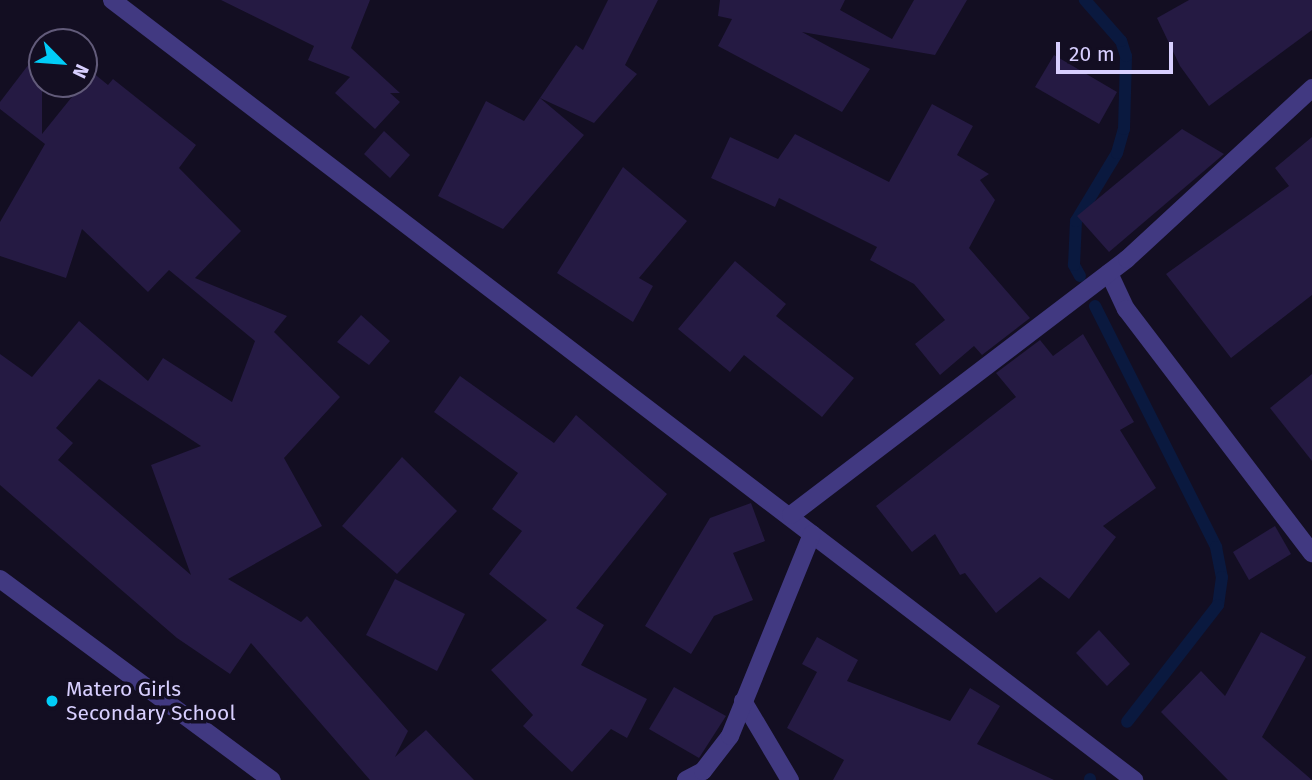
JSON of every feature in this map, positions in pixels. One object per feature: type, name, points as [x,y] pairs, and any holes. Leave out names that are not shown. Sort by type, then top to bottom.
[{"type":"street","points":[[112,0],[791,515],[1134,780]]},
{"type":"street","points":[[791,515],[1109,273],[1312,88]]},
{"type":"street","points":[[1109,273],[1126,309],[1312,553]]},
{"type":"street","points":[[686,780],[703,771],[730,736],[813,534]]},
{"type":"street","points":[[0,579],[272,780]]},
{"type":"street","points":[[743,701],[790,780]]},
{"type":"building","points":[[221,0],[370,0],[351,48],[400,93],[390,93],[400,102],[375,129],[335,93],[350,77],[308,60],[314,46]]},
{"type":"building","points":[[608,0],[658,0],[625,65],[637,74],[594,123],[540,98],[576,45],[583,50]]},
{"type":"building","points":[[720,0],[845,0],[840,10],[892,39],[914,0],[967,0],[935,55],[802,32],[870,69],[842,112],[718,46],[732,19],[718,16]]},
{"type":"building","points":[[1189,0],[1312,0],[1312,30],[1209,106],[1180,66],[1157,18]]},
{"type":"building","points":[[1054,55],[1117,92],[1099,124],[1035,87]]},
{"type":"building","points":[[28,65],[28,98],[42,98],[42,134],[71,98],[98,98],[98,77],[108,85],[113,79],[196,145],[179,168],[241,231],[195,278],[287,316],[274,332],[340,397],[284,458],[322,526],[228,579],[301,622],[307,616],[408,731],[395,757],[426,730],[474,780],[370,780],[251,643],[230,674],[177,638],[0,485],[0,354],[32,377],[79,321],[148,381],[163,358],[232,402],[255,341],[169,270],[148,292],[82,229],[66,278],[0,256],[0,222],[45,144],[0,109],[0,102]],"holes":[[[99,379],[201,446],[151,465],[191,575],[58,460],[73,443],[56,428]]]},
{"type":"building","points":[[540,98],[584,135],[503,229],[438,196],[486,101],[524,121]]},
{"type":"building","points":[[932,104],[973,126],[957,155],[989,174],[980,180],[995,200],[969,248],[1030,318],[982,355],[974,346],[940,375],[915,344],[945,320],[914,284],[870,260],[877,247],[779,198],[775,207],[711,178],[730,137],[778,159],[795,134],[889,182]]},
{"type":"building","points":[[1182,129],[1224,154],[1109,252],[1077,216]]},
{"type":"building","points":[[384,131],[410,155],[390,178],[364,154]]},
{"type":"building","points":[[1312,137],[1312,295],[1231,358],[1166,274],[1289,186],[1275,168]]},
{"type":"building","points":[[623,167],[687,221],[639,278],[653,286],[633,322],[557,273]]},
{"type":"building","points":[[735,261],[786,304],[776,316],[854,378],[822,417],[744,355],[730,372],[678,329]]},
{"type":"building","points":[[361,315],[390,341],[369,365],[337,342]]},
{"type":"building","points":[[1083,334],[1134,422],[1120,430],[1156,488],[1103,526],[1116,537],[1069,599],[1040,577],[996,613],[965,573],[960,575],[935,534],[912,552],[876,506],[1016,397],[996,373],[1040,340],[1053,356]]},
{"type":"building","points":[[1312,374],[1312,461],[1270,408]]},
{"type":"building","points":[[460,376],[554,443],[576,415],[667,494],[576,608],[604,625],[581,665],[647,699],[627,738],[611,729],[572,772],[523,726],[533,715],[491,670],[547,620],[489,574],[522,531],[492,509],[518,473],[434,412]]},
{"type":"building","points":[[402,457],[457,511],[397,574],[342,526]]},
{"type":"building","points":[[751,503],[765,541],[733,553],[753,600],[714,616],[691,654],[645,626],[710,518]]},
{"type":"building","points":[[1275,526],[1291,554],[1249,580],[1233,552]]},
{"type":"building","points":[[395,579],[465,614],[437,671],[366,635]]},
{"type":"building","points":[[1099,630],[1130,664],[1107,686],[1076,653]]},
{"type":"building","points":[[1261,632],[1306,657],[1262,737],[1312,780],[1228,780],[1161,712],[1201,671],[1225,696]]},
{"type":"building","points":[[817,637],[858,660],[847,681],[950,721],[970,688],[1000,706],[977,744],[1054,780],[833,780],[844,760],[787,728],[817,672],[802,664]]},
{"type":"building","points":[[674,687],[726,716],[699,758],[649,729]]},
{"type":"waterway","points":[[1080,276],[1074,265],[1076,221],[1117,153],[1124,129],[1126,56],[1121,41],[1085,0]]},
{"type":"waterway","points":[[1095,306],[1216,547],[1222,577],[1218,605],[1127,722]]},
{"type":"place","name":"Matero Girls Secondary School","points":[[52,701]]}]
